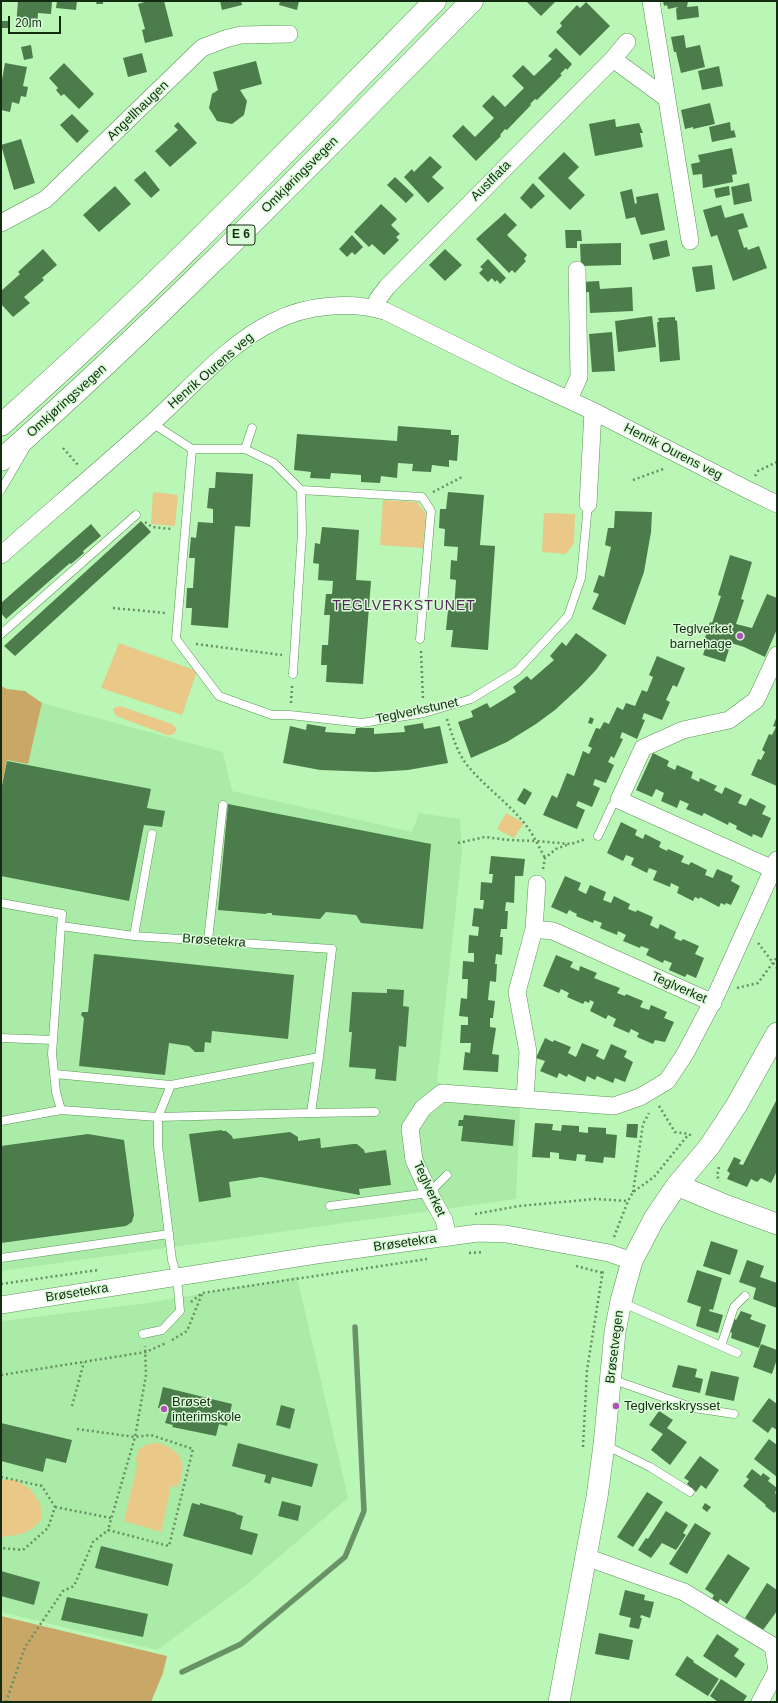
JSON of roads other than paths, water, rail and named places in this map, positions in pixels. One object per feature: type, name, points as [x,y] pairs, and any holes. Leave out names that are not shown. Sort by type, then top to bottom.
[{"type":"highway","name":"Omkjøringsvegen","points":[[1,425],[115,321],[210,229],[435,1]]},
{"type":"highway","name":"Omkjøringsvegen","points":[[1,460],[132,341],[239,237],[472,1]]},
{"type":"street","points":[[651,1],[690,241]]},
{"type":"street","name":"Angellhaugen","points":[[1,223],[46,199],[202,48],[225,39],[241,35],[289,34]]},
{"type":"street","name":"Austflata","points":[[374,308],[382,293],[397,276],[627,42]]},
{"type":"street","points":[[612,58],[666,98]]},
{"type":"street","points":[[568,400],[579,377],[577,270]]},
{"type":"street","name":"Henrik Ourens veg","points":[[1,554],[152,423],[234,347],[275,320],[296,312],[313,308],[334,306],[374,308],[402,318],[593,411],[777,504]]},
{"type":"street","name":"Teglverkstunet","points":[[588,504],[593,411]]},
{"type":"street","points":[[619,800],[643,748],[683,730],[729,720],[756,700],[777,655]]},
{"type":"street","name":"Teglverket","points":[[448,1237],[444,1220],[429,1193],[414,1160],[410,1128],[423,1108],[442,1093],[614,1106],[640,1097],[655,1094],[667,1081],[685,1054],[715,998],[775,864],[619,800]]},
{"type":"street","points":[[525,1099],[528,1052],[517,992],[534,929],[537,884]]},
{"type":"street","name":"Teglverket","points":[[534,929],[553,931],[715,998]]},
{"type":"street","name":"Brøsetvegen","points":[[559,1702],[586,1557],[604,1445],[615,1332],[621,1301],[632,1261],[654,1219],[677,1185],[709,1147],[728,1118],[777,1033]]},
{"type":"street","points":[[677,1185],[722,1204],[777,1224]]},
{"type":"street","name":"Brøsetekra","points":[[1,1305],[177,1277],[478,1233],[506,1234],[609,1253],[632,1261]]},
{"type":"street","points":[[586,1557],[684,1592],[773,1646],[776,1670],[760,1702]]},
{"type":"lane","points":[[152,423],[192,449],[245,449],[274,463],[301,490],[422,497],[431,511],[420,639]]},
{"type":"lane","points":[[1,490],[37,428]]},
{"type":"lane","points":[[245,449],[252,428]]},
{"type":"lane","name":"Teglverkstunet","points":[[192,449],[176,638],[219,696],[272,715],[290,715],[362,722],[424,712],[470,699],[517,671],[568,616],[581,578],[588,504]]},
{"type":"lane","points":[[293,674],[302,532],[301,490]]},
{"type":"lane","points":[[1,634],[136,515]]},
{"type":"lane","points":[[598,836],[612,806],[619,800]]},
{"type":"lane","points":[[208,940],[223,805]]},
{"type":"lane","points":[[134,936],[152,834]]},
{"type":"lane","points":[[1,903],[62,914],[52,1054],[56,1092],[61,1110]]},
{"type":"lane","name":"Brøsetekra","points":[[61,926],[134,936],[332,949],[319,1057],[310,1113]]},
{"type":"lane","points":[[1,1038],[53,1040]]},
{"type":"lane","points":[[54,1074],[171,1085],[319,1057]]},
{"type":"lane","points":[[143,1334],[162,1330],[180,1311],[177,1277],[172,1260],[158,1146],[158,1117],[171,1085]]},
{"type":"lane","points":[[1,1121],[61,1110],[158,1117],[375,1112]]},
{"type":"lane","points":[[330,1206],[429,1193],[447,1175]]},
{"type":"lane","points":[[1,1258],[169,1234]]},
{"type":"lane","points":[[721,1346],[734,1307],[745,1296]]},
{"type":"lane","points":[[621,1301],[737,1353]]},
{"type":"lane","points":[[610,1379],[694,1408],[734,1414]]},
{"type":"lane","points":[[604,1445],[650,1466],[690,1492]]},
{"type":"waterway","points":[[182,1672],[241,1644],[345,1557],[364,1511],[355,1327]]},
{"type":"place","name":"Teglverket barnehage","points":[[740,636]]},
{"type":"place","name":"Teglverkskrysset","points":[[616,1406]]},
{"type":"place","name":"Brøset interimskole","points":[[164,1409]]},
{"type":"district","name":"TEGLVERKSTUNET","points":[[404,606]]}]
